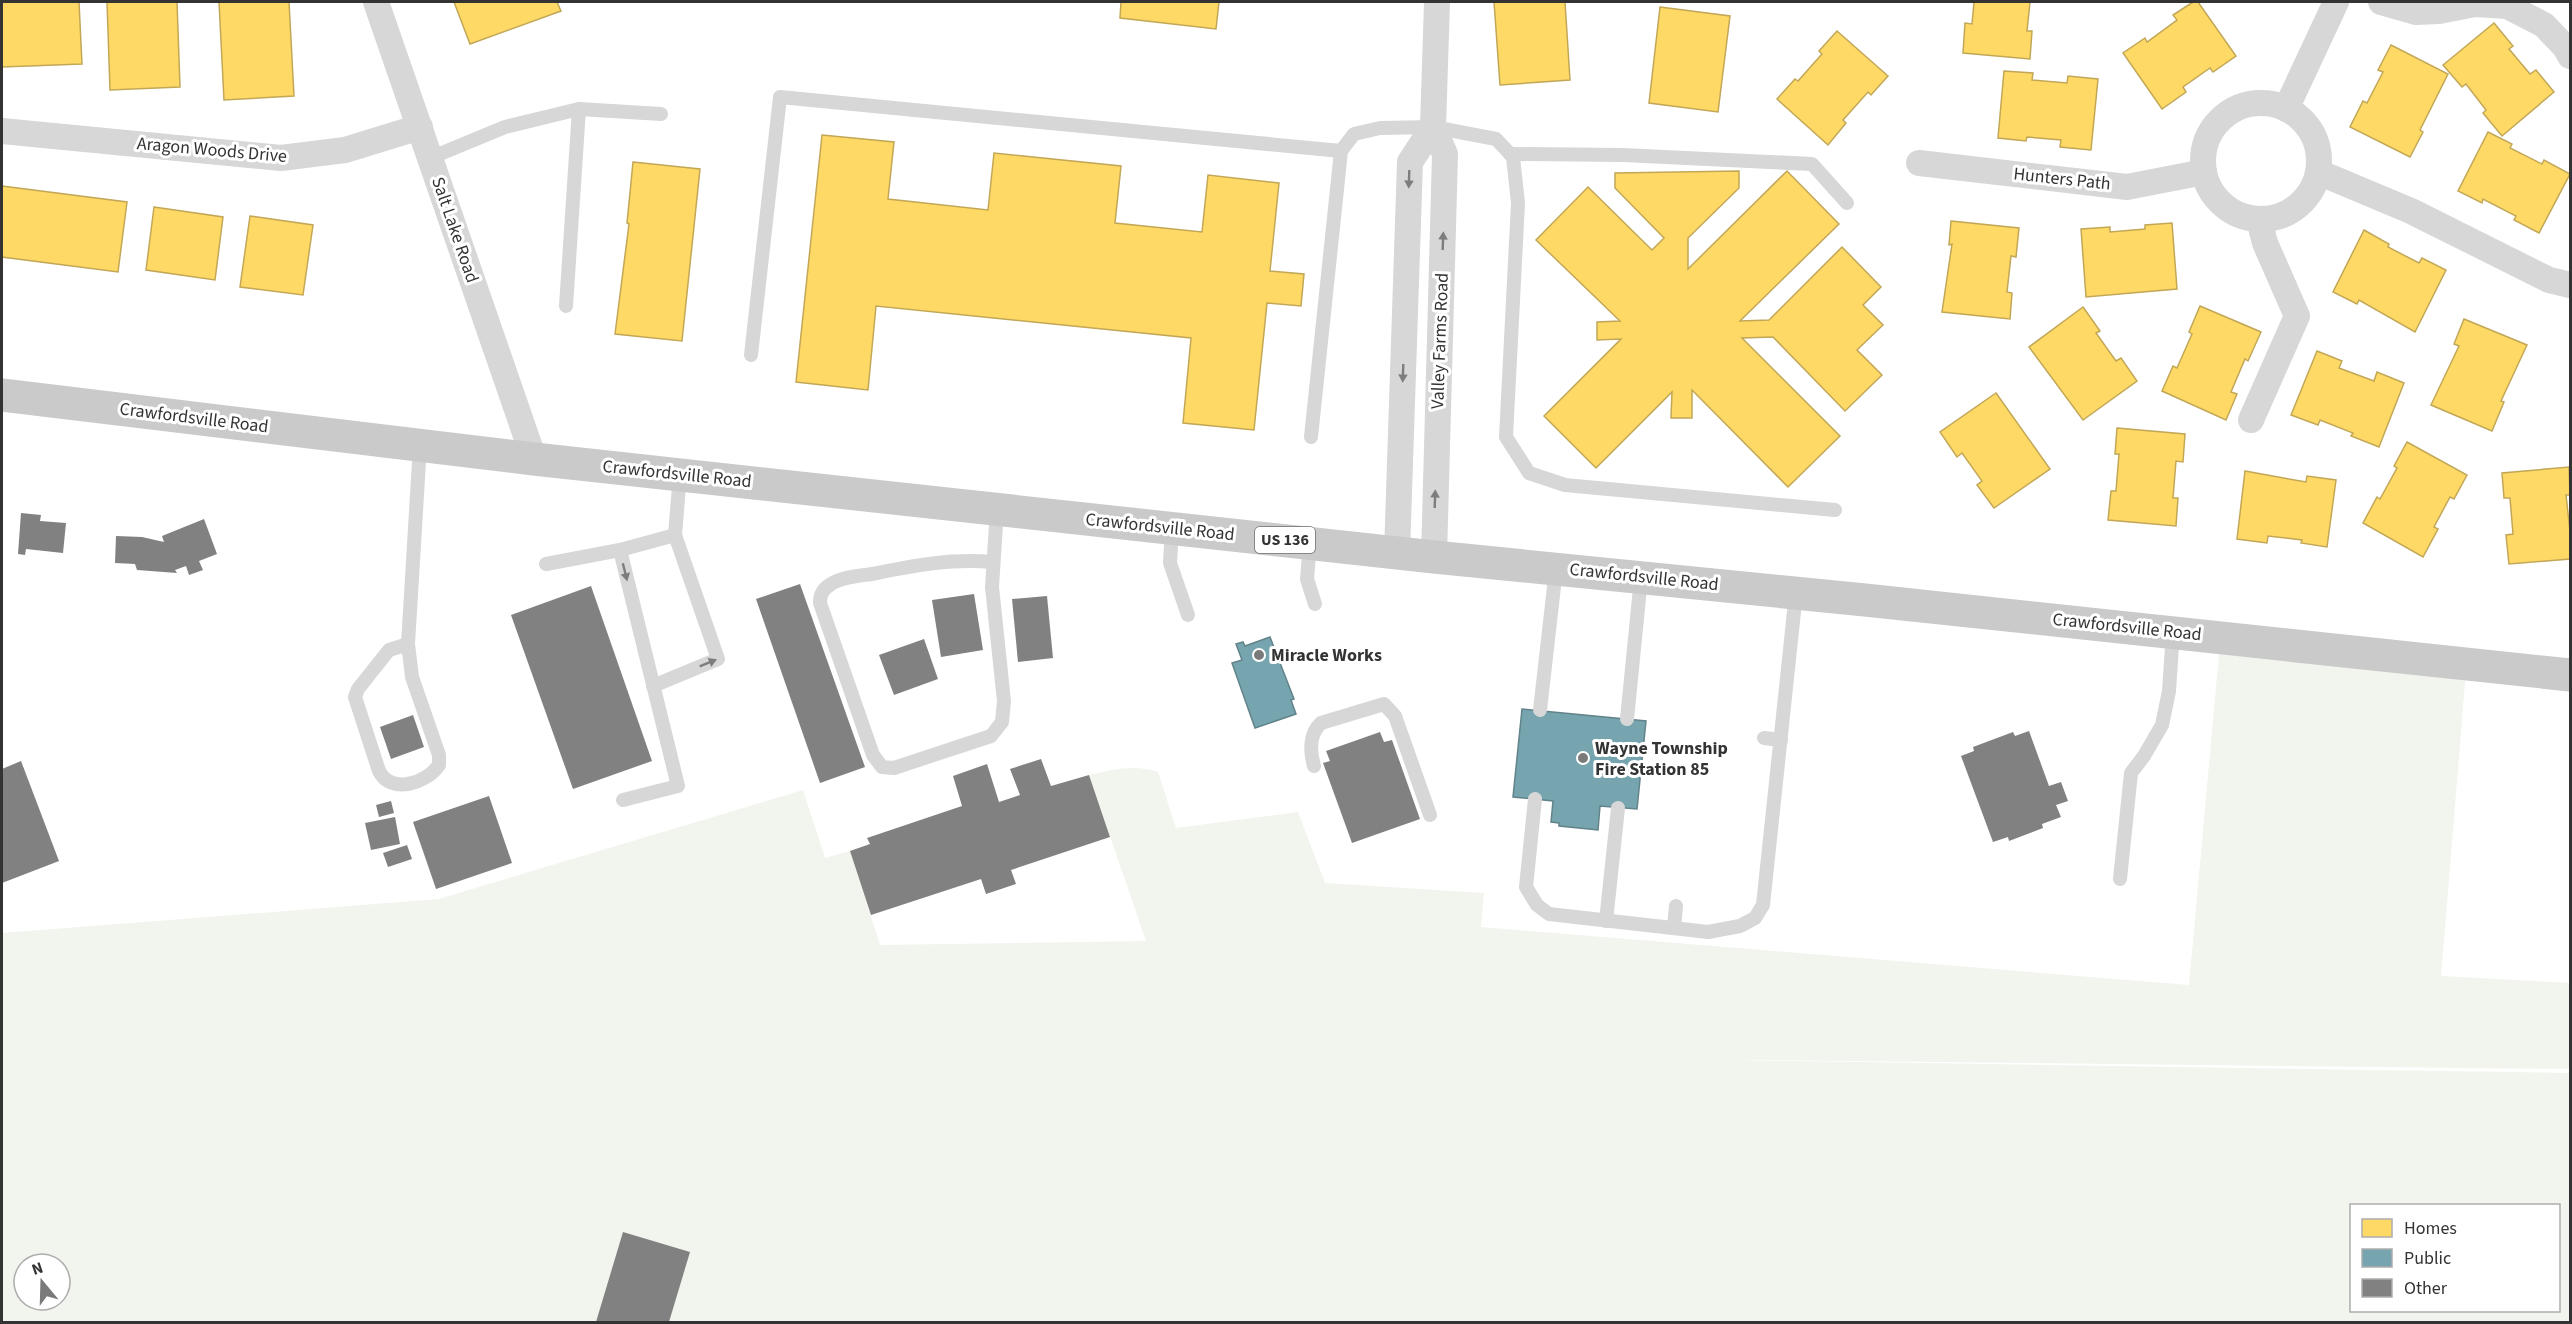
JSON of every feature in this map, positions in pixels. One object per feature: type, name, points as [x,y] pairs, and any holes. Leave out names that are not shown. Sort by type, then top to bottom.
[{"type":"main road","name":"Crawfordsville Road","points":[[2,395],[534,459],[1434,558],[1556,568],[2571,675]]},
{"type":"street","name":"Salt Lake Road","points":[[376,2],[534,459]]},
{"type":"street","name":"Valley Farms Road","points":[[1434,558],[1445,154],[1432,127],[1437,2]]},
{"type":"street","points":[[2286,109],[2336,2]]},
{"type":"street","points":[[2380,2],[2416,12],[2439,11],[2475,4],[2506,6],[2544,25],[2571,56]]},
{"type":"street","points":[[2254,104],[2276,105],[2301,120],[2312,135],[2318,153],[2318,172],[2310,191],[2297,206],[2279,216],[2259,219],[2240,215],[2223,205],[2211,190],[2204,172],[2206,141],[2211,131],[2234,110],[2254,104]]},
{"type":"street","name":"Aragon Woods Drive","points":[[2,131],[281,158],[345,150],[420,127]]},
{"type":"street","name":"Valley Farms Road","points":[[1397,553],[1410,162],[1432,127]]},
{"type":"street","name":"Hunters Path","points":[[1918,163],[2127,187],[2204,172]]},
{"type":"street","points":[[2318,172],[2411,211],[2549,280],[2571,285]]},
{"type":"street","points":[[2251,420],[2297,316],[2265,243],[2259,219]]},
{"type":"lane","points":[[751,355],[780,97],[1341,151]]},
{"type":"lane","points":[[566,306],[579,109]]},
{"type":"lane","points":[[430,158],[505,127],[579,109],[661,114]]},
{"type":"lane","points":[[1311,437],[1341,151],[1354,134],[1380,128],[1432,127],[1496,139],[1513,157],[1518,203],[1506,437],[1529,473],[1565,485],[1835,510]]},
{"type":"lane","points":[[1510,154],[1623,155],[1812,164],[1847,202]]},
{"type":"lane","points":[[408,644],[389,650],[355,696],[382,778],[399,785],[425,779],[440,765],[439,755],[412,677],[408,644],[420,445]]},
{"type":"lane","points":[[654,686],[718,659],[675,535],[680,474]]},
{"type":"lane","points":[[993,562],[964,560],[933,562],[841,579],[824,590],[820,596],[820,603],[873,755],[882,767],[894,768],[991,736],[1002,722],[1004,701],[992,587],[997,510]]},
{"type":"lane","points":[[1172,528],[1170,563],[1188,615]]},
{"type":"lane","points":[[546,564],[620,550],[675,535]]},
{"type":"lane","points":[[1310,543],[1307,579],[1315,604]]},
{"type":"lane","points":[[620,550],[678,786],[623,800]]},
{"type":"lane","points":[[1540,710],[1556,568]]},
{"type":"lane","points":[[1627,719],[1641,577]]},
{"type":"lane","points":[[1535,799],[1526,887],[1541,910],[1549,914],[1708,932],[1722,931],[1747,922],[1760,913],[1763,905],[1796,593]]},
{"type":"lane","points":[[2120,879],[2131,773],[2162,725],[2169,691],[2173,632]]},
{"type":"lane","points":[[1314,766],[1311,751],[1317,727],[1321,723],[1350,708],[1384,704],[1392,710],[1430,815]]},
{"type":"lane","points":[[1764,738],[1781,740]]},
{"type":"lane","points":[[1606,921],[1618,808]]},
{"type":"lane","points":[[1674,928],[1676,906]]},
{"type":"shaded area","points":[[2220,643],[2466,671],[2441,976],[2570,983],[2570,1069],[1661,1059],[2570,1073],[2570,1322],[2,1322],[2,933],[439,899],[803,790],[825,858],[850,851],[880,945],[1146,941],[1089,775],[1132,768],[1158,772],[1176,828],[1298,812],[1325,883],[1484,893],[1481,927],[2189,985]]},
{"type":"building: Homes","points":[[2,2],[79,2],[82,64],[2,67]]},
{"type":"building: Homes","points":[[107,2],[177,2],[180,87],[110,90]]},
{"type":"building: Homes","points":[[219,2],[289,2],[294,96],[224,100]]},
{"type":"building: Homes","points":[[454,2],[557,2],[561,11],[470,44]]},
{"type":"building: Homes","points":[[1121,2],[1219,2],[1216,29],[1120,18]]},
{"type":"building: Homes","points":[[1494,2],[1565,2],[1570,80],[1500,85]]},
{"type":"building: Homes","points":[[1974,2],[2030,2],[2027,31],[2032,31],[2030,59],[1963,53],[1965,23],[1972,24]]},
{"type":"building: Homes","points":[[2193,2],[2198,2],[2236,56],[2213,72],[2210,68],[2183,87],[2186,92],[2162,109],[2123,53],[2145,38],[2147,42],[2177,20],[2173,15]]},
{"type":"building: Homes","points":[[1660,7],[1730,16],[1718,112],[1649,103]]},
{"type":"building: Homes","points":[[2494,23],[2513,46],[2509,49],[2530,74],[2536,70],[2554,92],[2502,136],[2483,113],[2486,110],[2466,84],[2462,87],[2443,65]]},
{"type":"building: Homes","points":[[1837,31],[1888,76],[1871,95],[1868,92],[1843,120],[1846,123],[1828,145],[1777,99],[1795,79],[1798,81],[1822,54],[1819,51]]},
{"type":"building: Homes","points":[[2391,45],[2448,74],[2420,130],[2423,132],[2410,157],[2350,127],[2363,101],[2367,103],[2383,72],[2378,70]]},
{"type":"building: Homes","points":[[2004,71],[2033,73],[2032,80],[2067,83],[2068,76],[2098,79],[2091,150],[2060,147],[2061,140],[2027,137],[2026,141],[1998,138]]},
{"type":"building: Homes","points":[[2488,132],[2512,144],[2510,148],[2542,164],[2544,160],[2570,174],[2539,233],[2514,220],[2516,216],[2483,199],[2482,203],[2458,191]]},
{"type":"building: Homes","points":[[822,135],[894,142],[888,199],[988,210],[994,153],[1121,166],[1115,223],[1202,232],[1208,175],[1279,183],[1270,271],[1304,274],[1301,306],[1267,303],[1254,430],[1183,423],[1191,338],[876,306],[868,390],[796,382]]},
{"type":"building: Homes","points":[[633,162],[700,169],[682,341],[615,334],[629,224],[627,223]]},
{"type":"building: Homes","points":[[1739,171],[1739,188],[1688,238],[1688,269],[1787,171],[1839,224],[1740,321],[1769,320],[1842,247],[1881,287],[1863,305],[1883,325],[1857,350],[1882,375],[1845,411],[1773,337],[1742,338],[1840,436],[1788,487],[1692,390],[1692,418],[1671,418],[1672,392],[1596,468],[1544,416],[1621,339],[1597,340],[1597,322],[1620,321],[1536,240],[1588,187],[1652,250],[1664,238],[1615,188],[1615,173]]},
{"type":"building: Homes","points":[[2,186],[127,202],[118,272],[2,257]]},
{"type":"building: Homes","points":[[154,207],[223,217],[215,280],[146,270]]},
{"type":"building: Homes","points":[[250,216],[313,225],[303,295],[240,287]]},
{"type":"building: Homes","points":[[1951,221],[2019,228],[2016,257],[2011,256],[2007,292],[2012,293],[2010,319],[1942,312],[1952,244],[1949,245]]},
{"type":"building: Homes","points":[[2172,223],[2177,289],[2086,297],[2081,229],[2110,227],[2110,232],[2145,229],[2145,225]]},
{"type":"building: Homes","points":[[2364,230],[2389,244],[2388,247],[2419,263],[2422,258],[2446,270],[2415,332],[2359,300],[2357,304],[2333,292]]},
{"type":"building: Homes","points":[[2200,306],[2261,332],[2248,361],[2245,359],[2231,392],[2237,394],[2226,420],[2162,391],[2173,366],[2177,368],[2192,334],[2189,332]]},
{"type":"building: Homes","points":[[2083,307],[2100,331],[2096,333],[2116,361],[2121,358],[2137,381],[2083,420],[2029,347]]},
{"type":"building: Homes","points":[[2464,319],[2527,345],[2501,401],[2504,402],[2492,431],[2431,405],[2459,346],[2454,344]]},
{"type":"building: Homes","points":[[2317,351],[2342,361],[2339,368],[2374,381],[2377,372],[2404,383],[2379,447],[2351,436],[2353,433],[2320,420],[2318,425],[2291,415]]},
{"type":"building: Homes","points":[[1996,393],[2050,469],[1994,508],[1977,485],[1982,481],[1962,453],[1957,457],[1940,432]]},
{"type":"building: Homes","points":[[2117,428],[2185,434],[2183,462],[2176,461],[2173,498],[2178,498],[2176,526],[2108,520],[2111,491],[2116,491],[2119,454],[2115,454]]},
{"type":"building: Homes","points":[[2407,442],[2467,475],[2454,499],[2450,497],[2434,527],[2438,529],[2423,557],[2363,523],[2377,497],[2380,499],[2397,468],[2394,466]]},
{"type":"building: Homes","points":[[2569,467],[2570,495],[2566,495],[2570,559],[2509,564],[2506,535],[2513,534],[2510,498],[2504,498],[2502,473]]},
{"type":"building: Homes","points":[[2245,471],[2306,482],[2307,476],[2336,480],[2327,547],[2301,543],[2302,540],[2268,536],[2267,543],[2237,539]]},
{"type":"building: Public","points":[[1270,637],[1294,699],[1291,700],[1296,714],[1255,728],[1232,663],[1242,660],[1236,644],[1243,642],[1245,646]]},
{"type":"building: Public","points":[[1522,709],[1646,721],[1637,809],[1600,806],[1598,830],[1559,826],[1559,823],[1551,822],[1553,801],[1513,797]]},
{"type":"building: Other","points":[[21,513],[41,515],[40,521],[66,523],[63,553],[26,549],[25,555],[18,554]]},
{"type":"building: Other","points":[[204,519],[217,554],[199,561],[203,570],[189,575],[186,566],[175,570],[177,573],[137,570],[135,564],[115,563],[116,536],[142,537],[164,542],[162,536]]},
{"type":"building: Other","points":[[800,584],[865,767],[820,783],[756,599]]},
{"type":"building: Other","points":[[591,586],[652,761],[573,789],[511,615]]},
{"type":"building: Other","points":[[974,594],[983,650],[941,657],[932,600]]},
{"type":"building: Other","points":[[1047,596],[1053,658],[1018,662],[1012,599]]},
{"type":"building: Other","points":[[924,639],[938,679],[894,695],[879,655]]},
{"type":"building: Other","points":[[413,715],[424,747],[391,759],[380,727]]},
{"type":"building: Other","points":[[2029,731],[2049,786],[2061,782],[2068,801],[2056,805],[2061,817],[2042,824],[2043,828],[2009,841],[2008,837],[1993,842],[1961,756],[1974,751],[1973,747],[2013,732],[2015,736]]},
{"type":"building: Other","points":[[1380,732],[1384,742],[1392,740],[1420,819],[1352,843],[1323,763],[1330,761],[1326,751]]},
{"type":"building: Other","points":[[1041,759],[1051,786],[1089,775],[1110,837],[1011,870],[1016,884],[986,894],[981,879],[871,915],[850,851],[870,844],[867,838],[962,806],[953,776],[987,764],[999,802],[1020,795],[1010,769]]},
{"type":"building: Other","points":[[21,761],[59,861],[2,883],[2,769]]},
{"type":"building: Other","points":[[489,796],[512,863],[436,889],[413,822]]},
{"type":"building: Other","points":[[391,801],[394,813],[379,817],[376,805]]},
{"type":"building: Other","points":[[395,817],[400,844],[371,850],[365,823]]},
{"type":"building: Other","points":[[407,845],[412,859],[388,867],[383,853]]},
{"type":"building: Other","points":[[623,1232],[690,1252],[669,1322],[596,1322]]},
{"type":"place","name":"Miracle Works","points":[[1259,655]]},
{"type":"place","name":"Wayne Township Fire Station 85","points":[[1583,758]]}]
